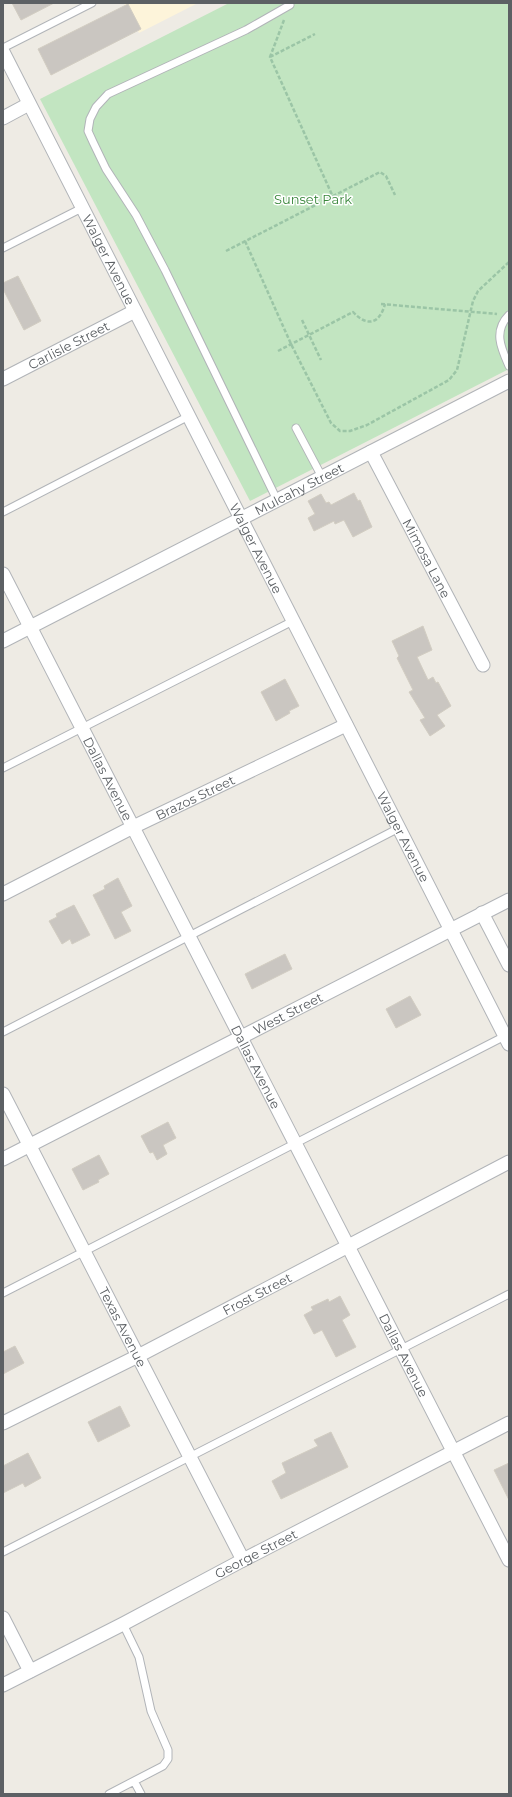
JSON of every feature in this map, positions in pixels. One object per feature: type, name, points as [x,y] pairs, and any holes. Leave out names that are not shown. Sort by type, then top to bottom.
[{"type":"street","name":"Walger Avenue","points":[[3,52],[507,1040]]},
{"type":"street","points":[[3,118],[30,104]]},
{"type":"street","name":"Carlisle Street","points":[[3,379],[135,311]]},
{"type":"street","name":"Mulcahy Street","points":[[3,641],[509,381]]},
{"type":"street","name":"Mimosa Lane","points":[[371,452],[483,665]]},
{"type":"street","name":"Dallas Avenue","points":[[3,574],[507,1553]]},
{"type":"street","name":"Brazos Street","points":[[3,894],[133,827],[346,725]]},
{"type":"street","name":"West Street","points":[[3,1159],[509,900]]},
{"type":"street","points":[[482,913],[509,966]]},
{"type":"street","name":"Texas Avenue","points":[[3,1094],[243,1560]]},
{"type":"street","name":"Frost Street","points":[[3,1424],[138,1356],[509,1162]]},
{"type":"street","name":"George Street","points":[[3,1685],[509,1423]]},
{"type":"street","points":[[3,1618],[30,1671]]},
{"type":"lane","points":[[3,48],[92,3]]},
{"type":"lane","points":[[277,500],[165,270],[136,215],[106,169],[88,131],[90,119],[96,107],[108,94],[246,30],[290,6]]},
{"type":"lane","points":[[3,248],[82,208]]},
{"type":"lane","points":[[508,315],[499,329],[500,346],[509,366]]},
{"type":"lane","points":[[3,512],[188,416]]},
{"type":"lane","points":[[296,428],[322,477]]},
{"type":"lane","points":[[3,768],[293,621]]},
{"type":"lane","points":[[3,1032],[399,828]]},
{"type":"lane","points":[[3,1293],[295,1143],[507,1040]]},
{"type":"lane","points":[[3,1552],[509,1294]]},
{"type":"lane","points":[[109,1794],[163,1766],[168,1759],[168,1750],[151,1711],[139,1657],[123,1624]]},
{"type":"lane","points":[[134,1781],[141,1794]]},
{"type":"path","points":[[290,6],[270,57],[333,197]]},
{"type":"path","points":[[270,57],[315,34]]},
{"type":"path","points":[[226,251],[380,172],[386,176],[395,196]]},
{"type":"path","points":[[245,241],[291,344],[331,423],[340,431],[350,431],[367,424],[450,380],[457,370],[473,301],[478,291],[509,262]]},
{"type":"path","points":[[381,304],[508,315]]},
{"type":"path","points":[[278,351],[353,312],[358,318],[369,322],[376,321],[382,314],[385,304]]},
{"type":"path","points":[[302,320],[321,360]]},
{"type":"shaded area","points":[[124,3],[198,3],[139,33]]},
{"type":"green space","name":"Sunset Park","points":[[229,3],[509,3],[509,369],[250,501],[40,99]]},
{"type":"building","points":[[12,3],[54,3],[21,20]]},
{"type":"building","points":[[128,4],[141,29],[51,75],[38,49]]},
{"type":"building","points":[[18,276],[41,321],[24,330],[3,289],[3,283]]},
{"type":"building","points":[[354,493],[358,501],[360,500],[372,527],[353,537],[344,520],[335,524],[334,521],[314,531],[308,518],[315,514],[308,501],[321,494],[326,503],[329,502],[331,505]]},
{"type":"building","points":[[423,626],[432,650],[417,657],[428,680],[433,677],[436,683],[438,682],[451,706],[437,715],[445,726],[430,736],[420,720],[425,718],[409,692],[413,690],[397,658],[399,656],[392,641]]},
{"type":"building","points":[[285,679],[299,706],[289,711],[290,713],[276,721],[261,692]]},
{"type":"building","points":[[118,878],[132,906],[121,912],[131,931],[115,939],[93,895],[105,889],[104,886]]},
{"type":"building","points":[[74,905],[90,935],[72,944],[70,939],[62,944],[49,921],[57,917],[56,914]]},
{"type":"building","points":[[285,954],[292,969],[252,989],[245,974]]},
{"type":"building","points":[[410,996],[421,1015],[396,1028],[386,1009]]},
{"type":"building","points":[[168,1122],[176,1138],[163,1145],[167,1154],[157,1160],[153,1152],[150,1153],[141,1136]]},
{"type":"building","points":[[99,1155],[109,1174],[98,1180],[99,1182],[83,1190],[72,1169]]},
{"type":"building","points":[[340,1296],[350,1315],[342,1320],[356,1347],[336,1357],[322,1330],[314,1334],[304,1315],[313,1310],[311,1307],[328,1299],[329,1302]]},
{"type":"building","points":[[15,1346],[24,1363],[3,1374],[3,1352]]},
{"type":"building","points":[[120,1406],[130,1426],[98,1442],[88,1422]]},
{"type":"building","points":[[331,1432],[348,1467],[281,1499],[272,1481],[286,1473],[282,1463],[318,1446],[314,1440]]},
{"type":"building","points":[[28,1453],[41,1478],[25,1487],[23,1483],[3,1493],[3,1466]]},
{"type":"building","points":[[509,1463],[509,1500],[494,1470]]}]
